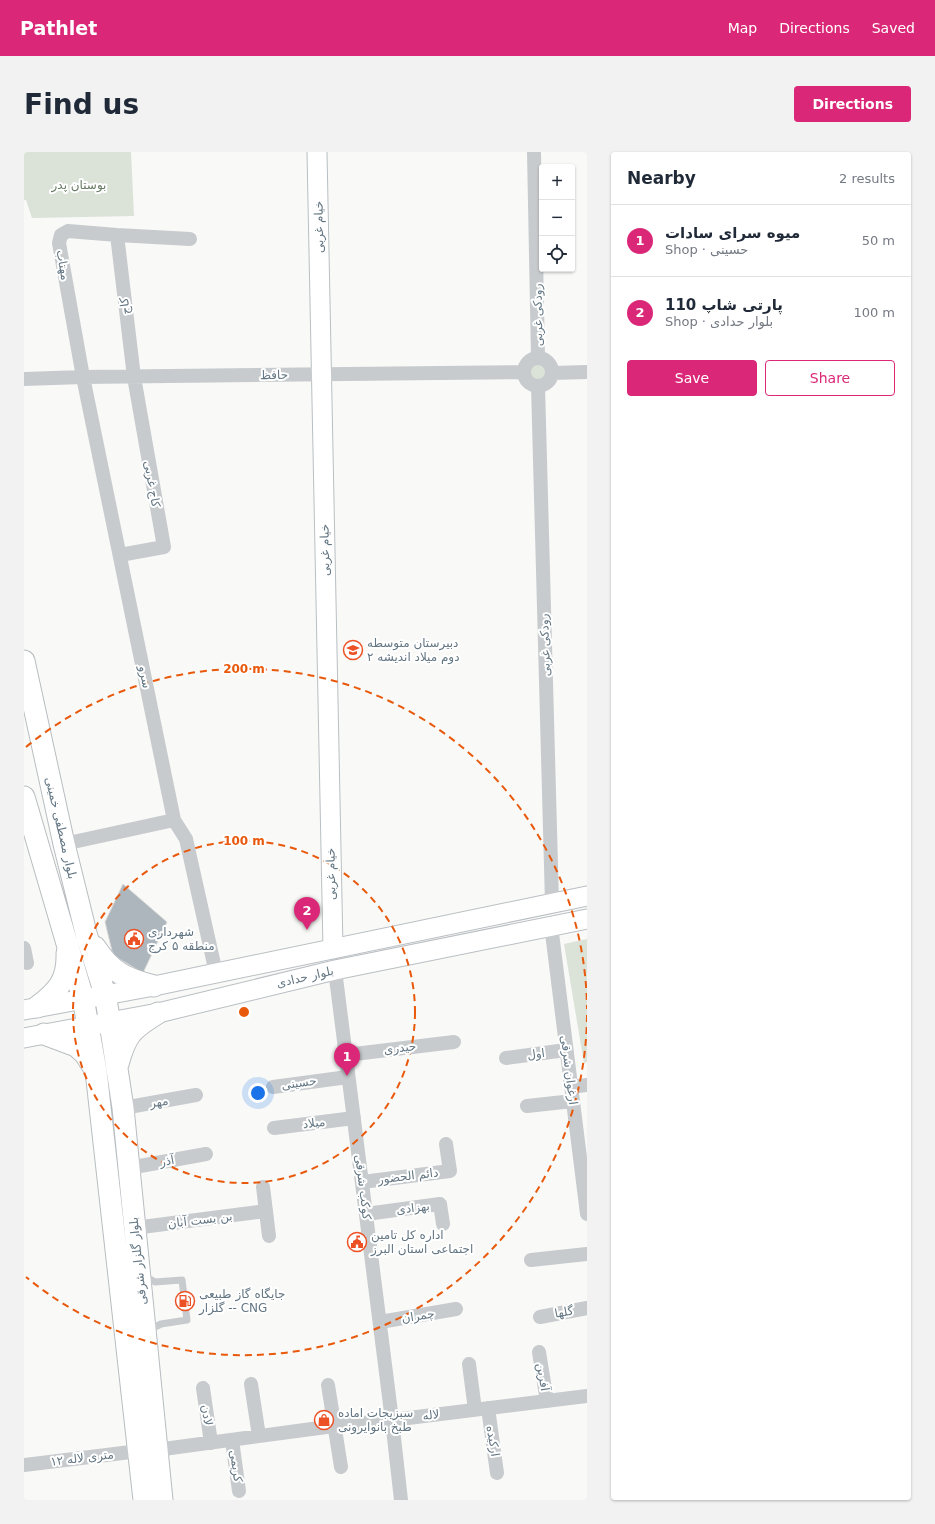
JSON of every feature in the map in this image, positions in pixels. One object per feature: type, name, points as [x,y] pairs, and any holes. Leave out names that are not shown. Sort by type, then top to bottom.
[{"type":"main road","name":"خیام غربی","points":[[317,152],[333,949]]},
{"type":"main road","name":"بلوار مصطفی خمینی","points":[[24,661],[30,713],[87,937],[105,994],[110,1023]]},
{"type":"main road","name":"بلوار مصطفی خمینی","points":[[24,796],[83,998],[88,1027]]},
{"type":"main road","name":"بلوار حدادی","points":[[30,1009],[154,986],[587,896]]},
{"type":"main road","name":"بلوار حدادی","points":[[34,1036],[158,1013],[335,970],[587,918]]},
{"type":"main road","points":[[87,937],[102,959],[111,968],[135,981],[154,986]]},
{"type":"main road","points":[[30,1009],[53,995],[64,980],[68,962],[67,941]]},
{"type":"main road","points":[[117,1066],[127,1037],[136,1027],[158,1013]]},
{"type":"main road","name":"بلوار گلزار شرقی","points":[[110,1023],[123,1108],[145,1332],[148,1450],[144,1500]]},
{"type":"main road","name":"بلوار گلزار شرقی","points":[[88,1027],[96,1071],[148,1450],[162,1500]]},
{"type":"main road","points":[[34,1036],[76,1046],[84,1054],[96,1071]]},
{"type":"street","name":"رودکی غربی","points":[[534,152],[538,358]]},
{"type":"street","name":"مهتاب","points":[[83,377],[59,243],[61,235],[68,231],[190,239]]},
{"type":"street","name":"کاج","points":[[117,235],[134,377]]},
{"type":"street","points":[[538,358],[549,364],[552,373],[549,381],[542,386],[529,383],[524,372],[526,365],[529,362],[538,358]]},
{"type":"street","name":"حافظ","points":[[24,379],[524,372]]},
{"type":"street","points":[[552,373],[587,372]]},
{"type":"street","name":"سرو","points":[[83,377],[174,820],[186,839],[216,973]]},
{"type":"street","name":"کاج غربی","points":[[120,555],[164,547],[134,377]]},
{"type":"street","name":"رودکی غربی","points":[[538,386],[552,903]]},
{"type":"street","points":[[64,844],[174,820]]},
{"type":"street","name":"ارغوان شرقی","points":[[551,925],[572,1094],[583,1150],[587,1207]]},
{"type":"street","points":[[24,948],[27,963]]},
{"type":"street","name":"کوکب شرقی","points":[[335,970],[401,1500]]},
{"type":"street","name":"حیدری","points":[[346,1055],[454,1042]]},
{"type":"street","name":"اول","points":[[506,1058],[566,1050]]},
{"type":"street","name":"حسینی","points":[[273,1087],[348,1077]]},
{"type":"street","points":[[527,1106],[572,1094],[587,1084]]},
{"type":"street","name":"مهر","points":[[123,1108],[196,1095]]},
{"type":"street","name":"میلاد","points":[[274,1128],[354,1118]]},
{"type":"street","name":"دائم الحضور","points":[[362,1182],[450,1171],[446,1144]]},
{"type":"street","name":"آذر","points":[[129,1168],[206,1154]]},
{"type":"street","points":[[263,1187],[269,1236]]},
{"type":"street","name":"بهزادی","points":[[366,1214],[440,1204],[443,1224]]},
{"type":"street","name":"بن بست آبان","points":[[134,1228],[266,1211]]},
{"type":"street","points":[[531,1260],[587,1254]]},
{"type":"street","name":"گلها","points":[[540,1317],[587,1308]]},
{"type":"street","name":"چمران","points":[[380,1322],[456,1309]]},
{"type":"street","name":"آفرین","points":[[539,1352],[547,1401]]},
{"type":"street","name":"ارکیده","points":[[469,1364],[482,1409],[497,1473]]},
{"type":"street","points":[[251,1384],[259,1436]]},
{"type":"street","points":[[328,1385],[342,1466]]},
{"type":"street","name":"لادن","points":[[203,1388],[211,1443]]},
{"type":"street","name":"لاله","points":[[148,1450],[587,1396]]},
{"type":"street","name":"کریمی","points":[[232,1440],[239,1491]]},
{"type":"street","name":"۱۲ متری لاله","points":[[24,1465],[148,1450]]},
{"type":"lane","points":[[139,1273],[155,1282],[182,1280],[187,1320],[161,1324],[145,1332]]},
{"type":"green space","name":"بوستان پدر","points":[[24,152],[131,152],[134,216],[32,218],[26,200],[24,200]]},
{"type":"green space","points":[[538,361],[546,364],[549,372],[546,380],[538,383],[530,380],[527,372],[530,364]]},
{"type":"green space","points":[[587,939],[587,1062],[584,1063],[564,944]]},
{"type":"building","name":"شهرداری منطقه ۵ کرج","points":[[123,884],[167,922],[143,973],[113,955],[105,922]]},
{"type":"place","name":"دبیرستان متوسطه دوم میلاد اندیشه ۲","points":[[353,650]]},
{"type":"place","name":"پارتی شاپ 110","points":[[307,930]]},
{"type":"place","name":"شهرداری منطقه ۵ کرج","points":[[134,939]]},
{"type":"place","name":"میوه سرای سادات","points":[[347,1076]]},
{"type":"place","name":"اداره کل تامین اجتماعی استان البرز","points":[[357,1242]]},
{"type":"place","name":"جایگاه گاز طبیعی گلزار -- CNG","points":[[185,1301]]},
{"type":"place","name":"سبزیجات اماده طبخ بانوایرونی","points":[[324,1420]]}]
